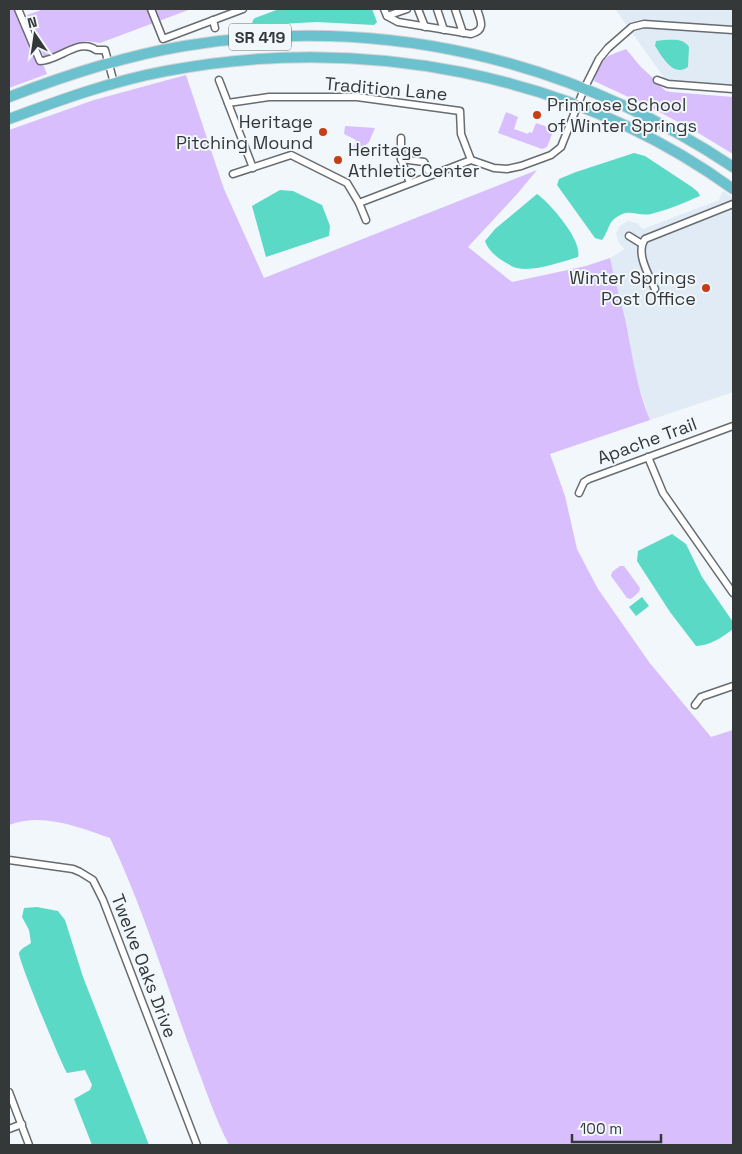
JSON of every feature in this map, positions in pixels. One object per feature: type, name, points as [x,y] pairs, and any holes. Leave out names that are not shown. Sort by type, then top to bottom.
[{"type":"main road","name":"SR 419","points":[[9,97],[108,63],[183,46],[288,36],[352,37],[426,44],[497,59],[584,89],[659,122],[733,167]]},
{"type":"main road","name":"SR 419","points":[[9,119],[114,83],[164,71],[236,60],[281,57],[352,57],[407,63],[470,74],[536,92],[577,106],[658,143],[733,189]]},
{"type":"street","points":[[18,9],[40,61],[49,60],[81,47],[87,46],[96,50],[105,50],[114,83]]},
{"type":"street","points":[[151,9],[162,38],[243,9]]},
{"type":"street","points":[[384,9],[387,16],[398,22],[463,33],[474,33],[482,27],[477,9]]},
{"type":"street","points":[[387,16],[407,9]]},
{"type":"street","points":[[418,9],[425,27]]},
{"type":"street","points":[[436,9],[444,30]]},
{"type":"street","points":[[455,9],[463,33]]},
{"type":"street","points":[[212,20],[215,28]]},
{"type":"street","points":[[359,203],[471,160],[494,168],[507,169],[551,155],[561,147],[584,89],[599,59],[608,48],[632,28],[644,24],[733,30]]},
{"type":"street","points":[[219,80],[253,168]]},
{"type":"street","points":[[658,80],[668,84],[733,89]]},
{"type":"street","name":"Tradition Lane","points":[[228,103],[269,97],[357,97],[460,111],[461,134],[471,160]]},
{"type":"street","points":[[401,138],[401,159],[410,183]]},
{"type":"street","points":[[233,174],[291,155],[347,183],[359,203],[366,220]]},
{"type":"street","points":[[401,159],[424,162],[431,175]]},
{"type":"street","points":[[655,289],[642,259],[641,250],[645,239],[733,204]]},
{"type":"street","points":[[629,236],[642,244]]},
{"type":"street","name":"Apache Trail","points":[[579,493],[584,482],[589,478],[733,426]]},
{"type":"street","points":[[648,457],[663,493],[733,593]]},
{"type":"street","points":[[695,705],[700,697],[733,686]]},
{"type":"street","name":"Twelve Oaks Drive","points":[[9,860],[74,869],[92,880],[103,900],[197,1145]]},
{"type":"street","points":[[9,1092],[30,1145]]},
{"type":"street","points":[[9,1129],[22,1124]]},
{"type":"shaded area","points":[[9,9],[14,9],[35,60],[43,64],[47,74],[9,88]]},
{"type":"shaded area","points":[[44,9],[191,9],[100,43],[86,41],[44,57],[27,15]]},
{"type":"shaded area","points":[[279,9],[372,9],[377,22],[374,25],[317,22],[260,25],[252,23],[255,18]]},
{"type":"shaded area","points":[[615,9],[733,9],[733,94],[671,89]]},
{"type":"shaded area","points":[[678,40],[687,44],[689,47],[688,67],[678,70],[668,64],[655,46],[656,41]]},
{"type":"shaded area","points":[[626,49],[654,81],[666,91],[733,97],[733,154],[650,107],[594,81],[598,67],[604,59]]},
{"type":"shaded area","points":[[186,75],[224,189],[264,278],[537,170],[468,247],[512,282],[586,266],[610,258],[638,382],[650,420],[550,454],[565,496],[577,549],[598,589],[649,662],[711,737],[733,730],[733,1145],[229,1145],[208,1097],[145,923],[110,838],[60,822],[47,820],[22,821],[9,825],[9,130],[94,100]]},
{"type":"shaded area","points":[[506,112],[518,117],[514,129],[528,134],[529,132],[532,133],[536,123],[554,129],[547,147],[542,149],[498,133]]},
{"type":"shaded area","points":[[345,126],[375,128],[369,142],[359,151],[353,148],[356,140],[344,134]]},
{"type":"shaded area","points":[[634,153],[645,156],[692,187],[700,196],[651,214],[628,213],[619,216],[611,222],[602,240],[595,238],[557,185],[559,179]]},
{"type":"shaded area","points":[[280,190],[293,191],[322,205],[330,226],[329,236],[266,257],[252,206]]},
{"type":"shaded area","points":[[723,191],[733,198],[733,392],[650,420],[635,374],[625,316],[614,280],[610,258],[625,249],[619,243],[616,233],[620,226],[628,221],[637,223],[643,229],[719,200]]},
{"type":"shaded area","points":[[537,194],[550,205],[571,232],[576,242],[578,257],[539,268],[524,269],[515,267],[495,255],[485,241],[495,229]]},
{"type":"shaded area","points":[[672,534],[686,544],[702,577],[733,622],[733,629],[711,643],[696,646],[670,612],[637,561],[638,551]]},
{"type":"shaded area","points":[[620,566],[624,566],[640,588],[639,592],[631,599],[627,598],[611,576],[612,572]]},
{"type":"shaded area","points":[[642,597],[649,606],[636,616],[629,607]]},
{"type":"shaded area","points":[[37,907],[58,911],[65,920],[83,977],[149,1145],[92,1145],[74,1099],[90,1090],[92,1085],[85,1070],[67,1073],[20,959],[19,953],[31,943],[29,930],[22,917],[24,908]]},
{"type":"place","name":"Primrose School of Winter Springs","points":[[537,115]]},
{"type":"place","name":"Heritage Pitching Mound","points":[[323,132]]},
{"type":"place","name":"Heritage Athletic Center","points":[[338,160]]},
{"type":"place","name":"Winter Springs Post Office","points":[[706,288]]}]
